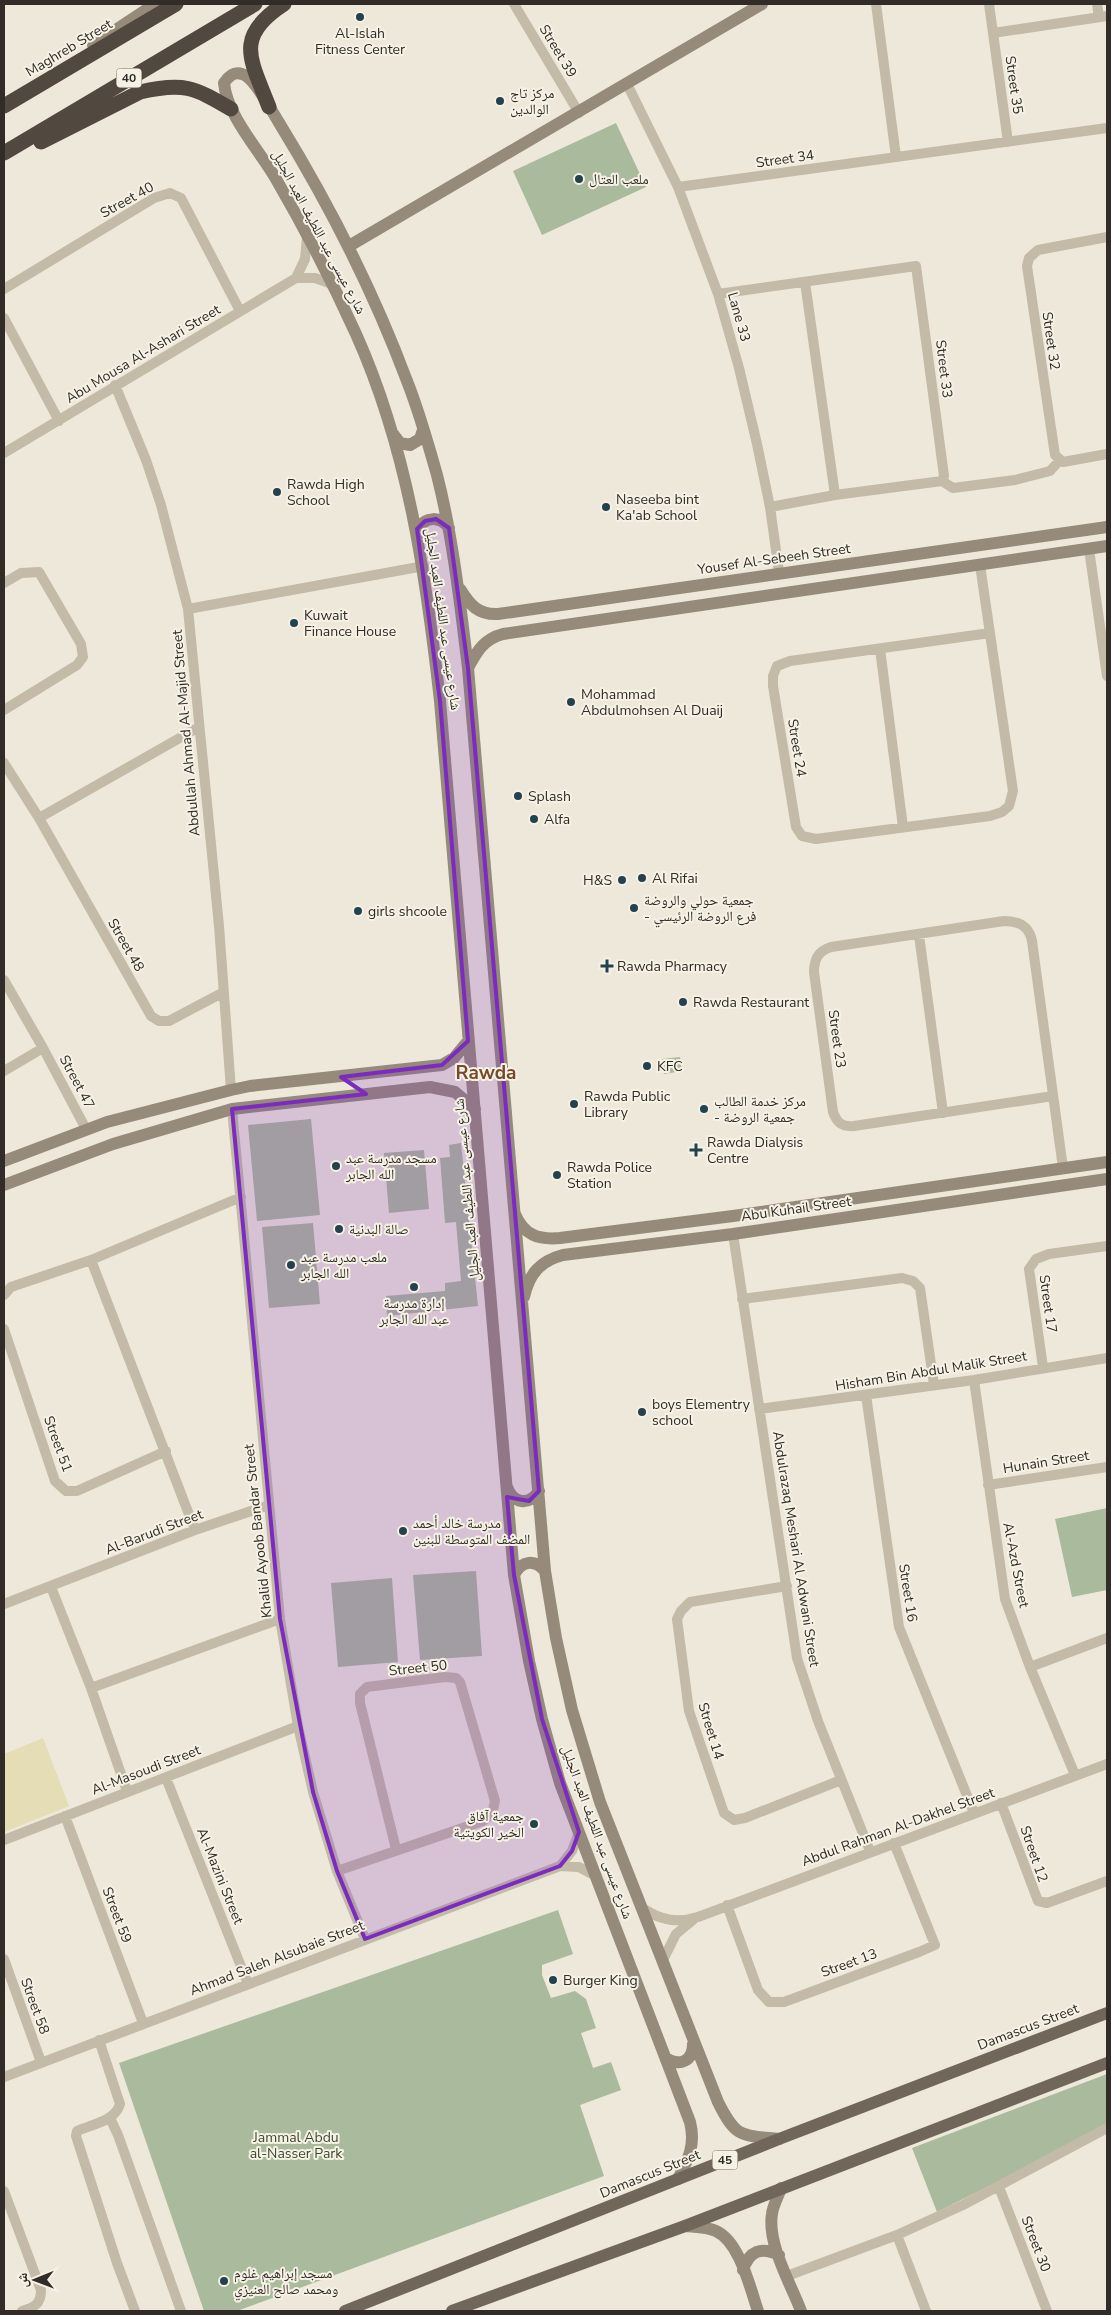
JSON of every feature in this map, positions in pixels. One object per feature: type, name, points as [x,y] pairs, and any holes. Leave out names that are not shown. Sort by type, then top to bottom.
[{"type":"highway","name":"Maghreb Street","points":[[4,105],[176,4]]},
{"type":"highway","name":"40","points":[[4,153],[255,4]]},
{"type":"highway","points":[[269,107],[251,61],[251,41],[260,22],[284,4]]},
{"type":"highway","points":[[4,160],[140,92],[156,88],[181,86],[200,90],[231,109]]},
{"type":"main road","points":[[4,105],[155,4]]},
{"type":"main road","points":[[349,246],[579,113],[762,4]]},
{"type":"main road","name":"شارع عيسى عبد اللطيف العبد الجليل","points":[[678,2179],[690,2154],[693,2136],[690,2122],[560,1783],[542,1719],[525,1642],[514,1574],[440,701],[424,566],[417,529],[393,434],[356,335],[332,284],[276,179],[231,109],[225,94],[224,84],[230,76],[236,73],[243,74],[250,79],[269,107],[317,186],[349,246],[407,379],[423,430],[449,528],[468,668],[545,1571],[556,1638],[578,1731],[600,1802],[644,1909],[693,2044],[718,2102],[734,2129],[748,2136],[779,2139]]},
{"type":"main road","points":[[393,434],[400,443],[410,445],[420,440],[423,430]]},
{"type":"main road","points":[[417,529],[420,524],[430,519],[441,521],[449,528]]},
{"type":"main road","name":"Yousef Al-Sebeeh Street","points":[[458,587],[470,605],[487,615],[779,572],[1107,527]]},
{"type":"main road","points":[[468,668],[477,650],[492,637],[602,619],[1107,546]]},
{"type":"main road","points":[[599,600],[594,608],[597,617],[602,619]]},
{"type":"main road","points":[[571,604],[580,612],[576,623]]},
{"type":"main road","points":[[4,1161],[86,1129],[231,1090],[250,1086],[442,1064],[454,1058],[468,1041]]},
{"type":"main road","points":[[341,1077],[351,1087],[345,1096]]},
{"type":"main road","points":[[4,1185],[113,1144],[232,1109],[430,1087],[444,1088],[464,1098],[475,1109]]},
{"type":"main road","points":[[18,1155],[12,1164],[13,1169],[20,1176],[26,1176]]},
{"type":"main road","name":"Abu Kuhail Street","points":[[513,1207],[523,1228],[530,1234],[549,1239],[733,1216],[1107,1162]]},
{"type":"main road","name":"Abu Kuhail Street","points":[[523,1309],[526,1288],[534,1271],[549,1259],[571,1254],[733,1234],[1107,1179]]},
{"type":"main road","points":[[960,1184],[956,1191],[962,1200]]},
{"type":"main road","points":[[936,1187],[942,1193],[939,1204]]},
{"type":"main road","points":[[569,1237],[566,1246],[571,1254]]},
{"type":"main road","points":[[507,1487],[509,1494],[521,1502],[529,1501],[539,1490]]},
{"type":"main road","points":[[514,1574],[518,1567],[524,1563],[532,1562],[540,1565],[545,1571]]},
{"type":"main road","name":"Damascus Street","points":[[345,2311],[779,2139],[1107,2013]]},
{"type":"main road","points":[[666,2058],[673,2062],[681,2063],[688,2059],[693,2052],[693,2044]]},
{"type":"main road","points":[[452,2311],[686,2226],[1107,2063]]},
{"type":"main road","points":[[781,2188],[771,2220],[773,2238],[801,2311]]},
{"type":"main road","points":[[686,2226],[711,2229],[721,2234],[732,2245],[758,2311]]},
{"type":"main road","points":[[743,2270],[748,2258],[755,2252],[765,2250],[779,2255]]},
{"type":"street","name":"Street 39","points":[[514,4],[579,113]]},
{"type":"street","points":[[876,4],[896,157]]},
{"type":"street","name":"Street 35","points":[[989,4],[1008,142]]},
{"type":"street","points":[[993,33],[1103,17],[1097,4]]},
{"type":"street","name":"Lane 33","points":[[627,84],[678,187],[718,294],[739,368],[770,507],[779,572]]},
{"type":"street","name":"Street 34","points":[[678,187],[1107,128]]},
{"type":"street","name":"Street 40","points":[[4,289],[154,198],[170,193],[181,198],[240,311]]},
{"type":"street","name":"Street 32","points":[[1060,460],[1052,450],[1028,262],[1031,254],[1038,250],[1107,237]]},
{"type":"street","points":[[307,238],[305,259],[296,278],[314,278],[332,284]]},
{"type":"street","name":"Street 33","points":[[718,294],[916,266],[944,476],[942,481]]},
{"type":"street","name":"Abu Mousa Al-Ashari Street","points":[[4,453],[296,278]]},
{"type":"street","points":[[805,282],[835,495]]},
{"type":"street","points":[[4,318],[59,421]]},
{"type":"street","name":"Abdullah Ahmad Al-Majid Street","points":[[115,385],[146,460],[161,505],[188,609],[218,918],[222,993],[231,1090]]},
{"type":"street","points":[[770,507],[835,495],[942,481],[954,488],[1015,480],[1050,471],[1060,460],[1067,462],[1107,454]]},
{"type":"street","points":[[1089,549],[1107,676]]},
{"type":"street","name":"Street 24","points":[[980,564],[1013,791],[1011,802],[1002,812],[990,816],[816,839],[805,838],[800,834],[796,827],[773,686],[775,668],[782,663],[990,633]]},
{"type":"street","points":[[188,609],[424,566]]},
{"type":"street","points":[[4,583],[21,573],[39,572],[81,644],[82,658],[77,665],[4,710]]},
{"type":"street","points":[[880,649],[903,827]]},
{"type":"street","points":[[39,818],[199,727]]},
{"type":"street","name":"Street 48","points":[[4,763],[39,818],[151,1016],[159,1021],[169,1021],[222,993]]},
{"type":"street","name":"Street 23","points":[[1053,1096],[850,1126],[838,1122],[833,1112],[814,972],[816,958],[821,952],[831,947],[1004,921],[1018,923],[1028,929],[1032,941],[1063,1168]]},
{"type":"street","points":[[919,935],[943,1113]]},
{"type":"street","name":"Street 47","points":[[4,980],[86,1129]]},
{"type":"street","name":"Street 47","points":[[4,1071],[43,1048]]},
{"type":"street","name":"Khalid Ayoob Bandar Street","points":[[232,1109],[280,1619],[298,1726],[314,1792],[337,1871],[364,1939]]},
{"type":"street","points":[[4,1296],[12,1287],[91,1260],[241,1197]]},
{"type":"street","name":"Abdulrazaq Meshari Al Adwani Street","points":[[733,1234],[788,1586],[797,1658],[804,1682],[870,1852]]},
{"type":"street","name":"Street 17","points":[[1043,1367],[1029,1269],[1036,1259],[1048,1254],[1107,1246]]},
{"type":"street","points":[[91,1260],[195,1530]]},
{"type":"street","points":[[742,1299],[902,1278],[913,1281],[920,1288],[934,1385]]},
{"type":"street","name":"Street 51","points":[[4,1329],[55,1481],[66,1491],[77,1492],[166,1451]]},
{"type":"street","name":"Hisham Bin Abdul Malik Street","points":[[760,1409],[974,1380],[1043,1367],[1107,1358]]},
{"type":"street","name":"Al-Azd Street","points":[[974,1380],[1005,1599],[1030,1667],[1075,1775]]},
{"type":"street","name":"Street 16","points":[[866,1395],[899,1627],[974,1813]]},
{"type":"street","name":"Hunain Street","points":[[988,1485],[1107,1467]]},
{"type":"street","name":"Al-Barudi Street","points":[[4,1604],[195,1530],[269,1505]]},
{"type":"street","name":"Street 14","points":[[788,1586],[690,1602],[681,1611],[677,1619],[689,1711],[724,1813],[734,1820],[745,1818],[841,1780]]},
{"type":"street","points":[[51,1587],[91,1688],[127,1791]]},
{"type":"street","points":[[91,1688],[280,1619]]},
{"type":"street","points":[[1030,1667],[1107,1638]]},
{"type":"street","name":"Street 50","points":[[337,1871],[396,1849],[483,1821],[492,1814],[495,1801],[460,1682],[456,1678],[445,1677],[367,1687],[360,1694],[360,1703],[396,1849]]},
{"type":"street","name":"Al-Masoudi Street","points":[[4,1840],[298,1726]]},
{"type":"street","name":"Abdul Rahman Al-Dakhel Street","points":[[644,1909],[670,1920],[698,1917],[1107,1764]]},
{"type":"street","name":"Al-Mazini Street","points":[[166,1778],[248,1984]]},
{"type":"street","name":"Street 12","points":[[1002,1803],[1038,1901],[1047,1903],[1107,1881]]},
{"type":"street","name":"Street 59","points":[[65,1816],[143,2023]]},
{"type":"street","points":[[560,1866],[572,1851],[579,1832]]},
{"type":"street","name":"Street 13","points":[[727,1906],[758,1990],[769,2002],[784,2002],[901,1959],[934,1945],[894,1843]]},
{"type":"street","name":"Ahmad Saleh Alsubaie Street","points":[[4,2077],[560,1866],[579,1867],[596,1876]]},
{"type":"street","name":"Abdul Rahman Al-Dakhel Street","points":[[663,1960],[676,1934],[698,1917]]},
{"type":"street","name":"Street 58","points":[[4,1959],[41,2062]]},
{"type":"street","points":[[99,2040],[120,2098],[118,2111],[110,2118],[77,2131],[76,2136],[114,2255],[135,2311]]},
{"type":"street","points":[[110,2118],[118,2135],[181,2311]]},
{"type":"street","points":[[787,2276],[897,2235],[999,2187],[1107,2128]]},
{"type":"street","name":"Street 30","points":[[999,2187],[1047,2311]]},
{"type":"street","points":[[5,2197],[38,2278],[40,2290],[41,2299],[38,2304],[22,2311]]},
{"type":"street","points":[[897,2235],[926,2311]]},
{"type":"highlighted area","points":[[436,519],[449,528],[468,668],[539,1491],[529,1501],[507,1497],[514,1575],[542,1719],[579,1832],[572,1851],[560,1866],[365,1939],[337,1871],[313,1792],[280,1619],[232,1109],[366,1094],[341,1077],[442,1065],[468,1041],[440,701],[417,529],[425,521]]},
{"type":"green space","name":"ملعب العتال","points":[[616,123],[646,187],[542,235],[513,171]]},
{"type":"green space","points":[[680,1057],[682,1071],[664,1074],[662,1059]]},
{"type":"green space","points":[[311,1119],[320,1215],[257,1221],[248,1125]]},
{"type":"green space","points":[[461,1143],[478,1306],[387,1316],[386,1296],[445,1291],[445,1283],[461,1281],[456,1222],[445,1223],[440,1158],[450,1157],[449,1145]]},
{"type":"green space","points":[[424,1150],[429,1209],[389,1213],[384,1153]]},
{"type":"green space","name":"ملعب مدرسة عبد الله الجابر","points":[[313,1223],[320,1304],[269,1308],[262,1227]]},
{"type":"green space","points":[[1107,1508],[1107,1590],[1072,1597],[1055,1519]]},
{"type":"green space","points":[[476,1571],[482,1656],[420,1660],[413,1575]]},
{"type":"green space","points":[[392,1578],[398,1662],[338,1667],[331,1583]]},
{"type":"green space","name":"Jammal Abdu al-Nasser Park","points":[[558,1910],[573,1954],[542,1965],[542,1975],[551,1998],[575,1991],[586,1999],[596,2028],[581,2033],[593,2068],[611,2062],[621,2090],[580,2105],[604,2176],[237,2311],[204,2311],[119,2063]]},
{"type":"green space","points":[[1107,2074],[1107,2127],[937,2212],[912,2148]]},
{"type":"sand","points":[[43,1738],[69,1806],[4,1832],[4,1754]]},
{"type":"place","name":"Al-Islah Fitness Center","points":[[360,17]]},
{"type":"place","name":"مركز تاج الوالدين","points":[[500,101]]},
{"type":"place","name":"ملعب العتال","points":[[579,179]]},
{"type":"place","name":"Rawda High School","points":[[277,492]]},
{"type":"place","name":"Naseeba bint Ka'ab School","points":[[606,507]]},
{"type":"place","name":"Kuwait Finance House","points":[[294,623]]},
{"type":"place","name":"Mohammad Abdulmohsen Al Duaij","points":[[571,702]]},
{"type":"place","name":"Splash","points":[[518,796]]},
{"type":"place","name":"Alfa","points":[[534,819]]},
{"type":"place","name":"Al Rifai","points":[[642,878]]},
{"type":"place","name":"H&S","points":[[622,880]]},
{"type":"place","name":"جمعية حولي والروضة - فرع الروضة الرئيسي","points":[[634,908]]},
{"type":"place","name":"girls shcoole","points":[[358,911]]},
{"type":"place","name":"Rawda Pharmacy","points":[[607,966]]},
{"type":"place","name":"Rawda Restaurant","points":[[683,1002]]},
{"type":"place","name":"KFC","points":[[647,1066]]},
{"type":"place","name":"Rawda Public Library","points":[[574,1104]]},
{"type":"place","name":"مركز خدمة الطالب - جمعية الروضة","points":[[704,1109]]},
{"type":"place","name":"Rawda Dialysis Centre","points":[[696,1150]]},
{"type":"place","name":"مسجد مدرسة عبد الله الجابر","points":[[336,1166]]},
{"type":"place","name":"Rawda Police Station","points":[[557,1175]]},
{"type":"place","name":"صالة البدنية","points":[[339,1229]]},
{"type":"place","name":"ملعب مدرسة عبد الله الجابر","points":[[291,1265]]},
{"type":"place","name":"إدارة مدرسة عبد الله الجابر","points":[[414,1287]]},
{"type":"place","name":"boys Elementry school","points":[[642,1412]]},
{"type":"place","name":"مدرسة خالد أحمد المضف المتوسطة للبنين","points":[[403,1531]]},
{"type":"place","name":"جمعية آفاق الخير الكويتية","points":[[534,1824]]},
{"type":"place","name":"Burger King","points":[[553,1980]]},
{"type":"place","name":"مسجد إبراهيم غلوم ومحمد صالح العنيزي","points":[[224,2281]]},
{"type":"district","name":"Rawda","points":[[486,1073]]}]
